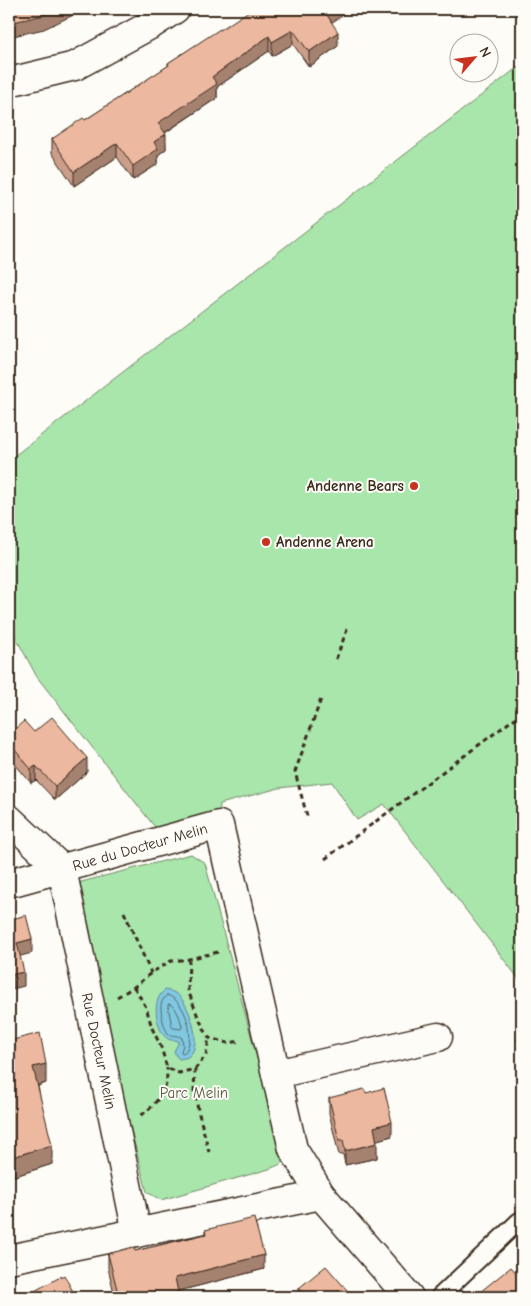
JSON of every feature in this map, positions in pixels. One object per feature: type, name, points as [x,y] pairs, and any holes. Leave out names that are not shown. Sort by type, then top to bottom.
[{"type":"street","points":[[9,82],[75,66],[152,24],[175,9]]},
{"type":"street","points":[[9,819],[62,869]]},
{"type":"street","name":"Rue du Docteur Melin","points":[[9,883],[219,825],[247,946]]},
{"type":"street","name":"Rue Docteur Melin","points":[[62,869],[137,1233]]},
{"type":"street","points":[[247,946],[293,1150],[321,1195],[409,1297]]},
{"type":"street","points":[[276,1074],[438,1037]]},
{"type":"street","points":[[9,1259],[321,1195]]},
{"type":"lane","points":[[439,1297],[519,1221]]},
{"type":"path","points":[[336,659],[348,627]]},
{"type":"path","points":[[307,816],[295,772],[321,699]]},
{"type":"path","points":[[325,859],[522,714]]},
{"type":"path","points":[[124,912],[151,973]]},
{"type":"path","points":[[90,1005],[117,997],[171,961],[189,959],[247,946]]},
{"type":"path","points":[[189,959],[188,990],[198,1017],[209,1038],[206,1055],[195,1070],[194,1091],[209,1152]]},
{"type":"path","points":[[114,1123],[145,1113],[158,1100],[166,1086],[168,1068],[146,1007],[134,987]]},
{"type":"path","points":[[209,1038],[228,1044],[267,1035]]},
{"type":"path","points":[[517,1041],[522,1037]]},
{"type":"path","points":[[168,1068],[180,1073],[195,1070]]},
{"type":"green space","name":"Andenne Arena","points":[[522,64],[522,983],[384,804],[357,820],[332,782],[279,788],[220,804],[219,825],[165,840],[37,677],[9,625],[9,460]]},
{"type":"green space","name":"Parc Melin","points":[[191,854],[205,863],[283,1156],[281,1164],[269,1169],[161,1200],[147,1192],[71,897],[81,882]]},
{"type":"water","points":[[165,990],[173,992],[184,1002],[194,1028],[194,1046],[192,1053],[186,1058],[179,1059],[176,1056],[174,1051],[178,1041],[165,1037],[159,1027],[156,1008],[160,995]]},
{"type":"building","points":[[9,9],[56,9],[44,15],[9,23]]},
{"type":"building","points":[[252,9],[330,9],[325,12],[338,32],[309,52],[293,30],[272,42],[269,36],[212,77],[217,84],[158,123],[166,134],[154,142],[158,149],[133,166],[117,143],[74,172],[52,139],[83,118],[85,120],[169,65],[168,63]]},
{"type":"building","points":[[52,717],[87,758],[55,786],[36,766],[31,769],[9,743],[9,734],[24,721],[34,732]]},
{"type":"building","points":[[26,915],[32,939],[17,943],[24,972],[9,975],[9,920]]},
{"type":"building","points":[[40,1033],[46,1064],[33,1067],[52,1145],[9,1158],[9,1041]]},
{"type":"building","points":[[384,1088],[392,1122],[374,1127],[377,1143],[345,1151],[343,1140],[339,1140],[329,1098],[364,1089],[366,1093]]},
{"type":"building","points":[[254,1218],[264,1255],[175,1278],[178,1292],[159,1297],[119,1297],[108,1254],[133,1247],[135,1251],[206,1234],[205,1230]]},
{"type":"building","points":[[326,1266],[353,1297],[306,1297],[299,1288]]},
{"type":"building","points":[[511,1267],[522,1279],[522,1297],[484,1297],[480,1292]]},
{"type":"building","points":[[64,1275],[76,1297],[14,1297],[26,1291],[29,1294]]},
{"type":"place","name":"Andenne Bears","points":[[414,486]]},
{"type":"place","name":"Andenne Arena","points":[[266,542]]}]
